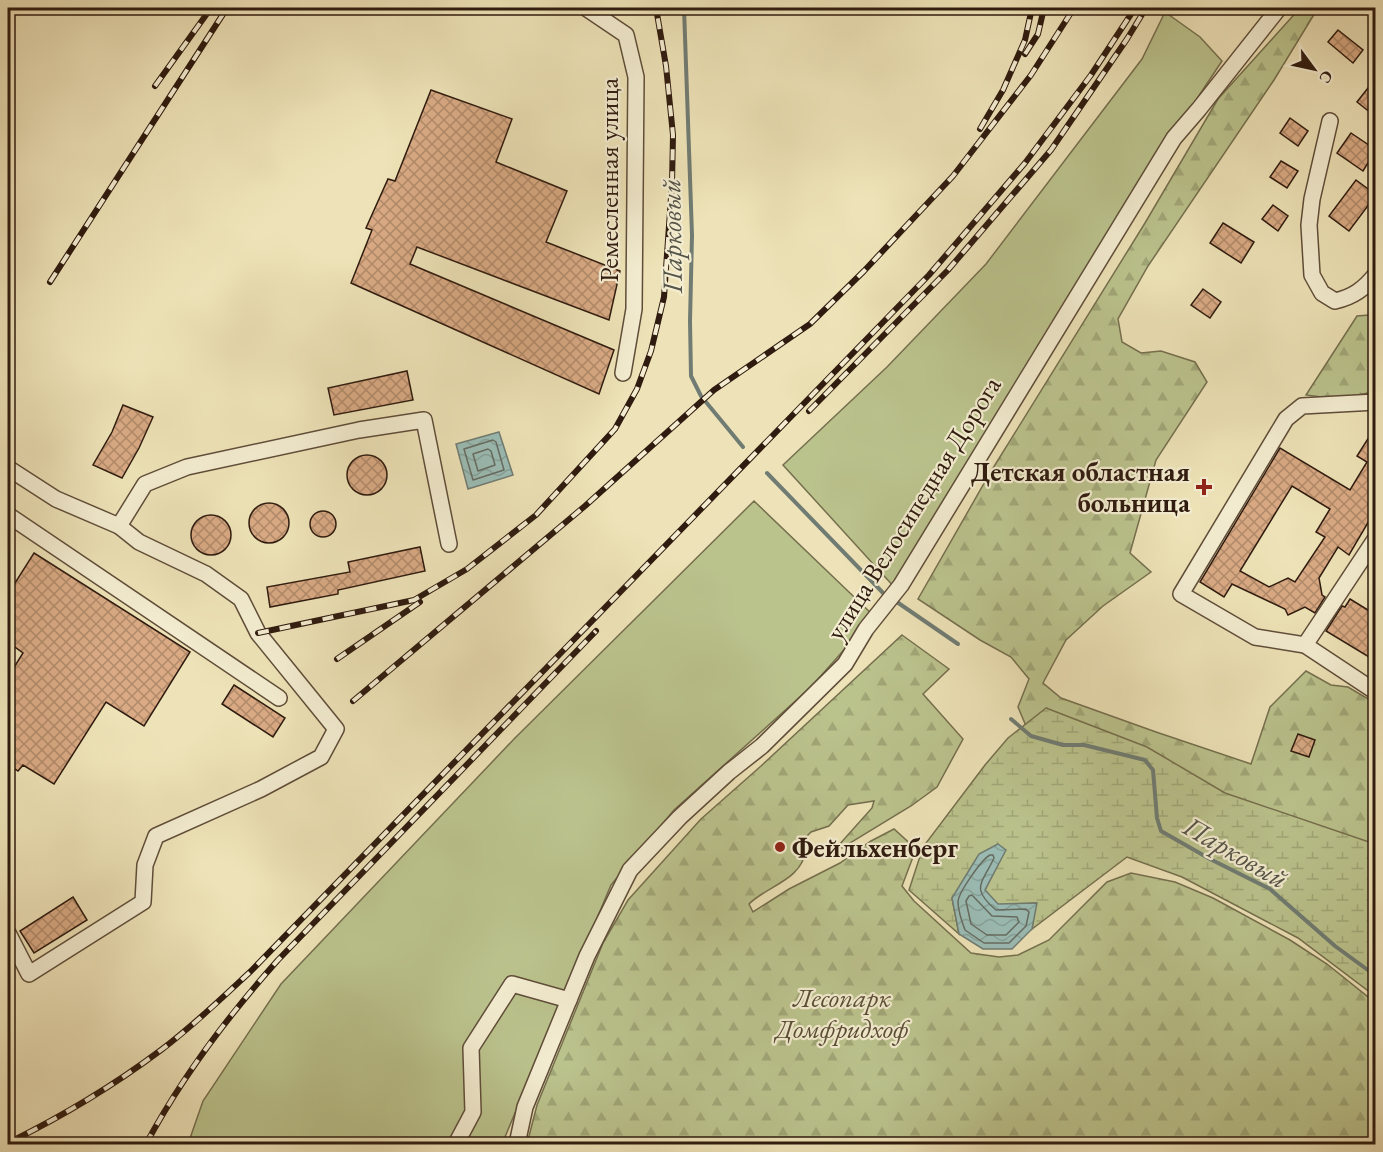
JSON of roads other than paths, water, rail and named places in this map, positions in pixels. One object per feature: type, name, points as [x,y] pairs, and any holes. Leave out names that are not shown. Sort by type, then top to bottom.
[{"type":"street","name":"Ремесленная улица","points":[[586,8],[626,35],[636,77],[634,309],[623,373]]},
{"type":"street","name":"улица Велосипедная Дорога","points":[[517,1144],[525,1107],[569,1000],[593,943],[630,870],[680,817],[729,772],[762,746],[845,664],[866,629],[901,585],[1174,138],[1199,110],[1279,8]]},
{"type":"street","points":[[1330,122],[1312,199],[1309,225],[1312,276],[1322,293],[1335,301],[1349,298],[1361,290],[1376,274]]},
{"type":"street","points":[[1376,402],[1302,406],[1286,419],[1181,594],[1255,637],[1305,645],[1376,692]]},
{"type":"street","points":[[119,526],[145,484],[187,467],[360,430],[424,420],[449,544]]},
{"type":"street","points":[[8,468],[57,499],[119,526],[139,542],[206,574],[241,599],[258,633],[336,729],[321,757],[261,789],[156,836],[145,865],[143,902],[29,974],[8,933]]},
{"type":"street","points":[[8,515],[279,698]]},
{"type":"street","points":[[1305,645],[1376,538]]},
{"type":"street","points":[[456,1144],[473,1112],[471,1048],[512,984],[569,1000]]},
{"type":"water","points":[[499,432],[513,475],[468,489],[456,444]]},
{"type":"water","points":[[998,844],[1006,850],[985,890],[998,904],[1037,903],[1032,929],[1012,949],[983,949],[959,934],[952,898],[979,854]]},
{"type":"waterway","name":"Парковый","points":[[684,8],[692,235],[691,376],[701,396],[743,447]]},
{"type":"waterway","name":"Парковый","points":[[767,473],[887,597]]},
{"type":"waterway","name":"Парковый","points":[[894,600],[958,644]]},
{"type":"waterway","name":"Парковый","points":[[1011,719],[1031,736],[1063,745],[1084,745],[1145,760],[1153,770],[1157,818],[1161,831],[1270,889],[1335,946],[1376,976]]},
{"type":"railway","points":[[155,86],[211,8]]},
{"type":"railway","points":[[50,282],[227,8]]},
{"type":"railway","points":[[258,633],[414,600],[467,569],[536,515],[615,429],[637,389],[651,351],[664,297],[673,135],[666,66],[656,8]]},
{"type":"railway","points":[[980,129],[1003,90],[1025,40],[1032,8]]},
{"type":"railway","points":[[1025,54],[1038,34],[1044,8]]},
{"type":"railway","points":[[353,701],[585,506],[714,390],[810,324],[864,271],[953,176],[1031,75],[1074,8]]},
{"type":"railway","points":[[8,1143],[48,1123],[143,1063],[207,1012],[251,971],[929,275],[1025,163],[1091,75],[1135,8]]},
{"type":"railway","points":[[809,411],[948,270],[1051,150],[1146,8]]},
{"type":"railway","points":[[337,659],[420,602]]},
{"type":"railway","points":[[146,1144],[206,1048],[278,960],[596,631]]},
{"type":"place","name":"Детская областная больница","points":[[1204,487]]},
{"type":"place","name":"Фейльхенберг","points":[[780,847]]},
{"type":"park label","name":"Лесопарк Домфридхоф","points":[[842,1012]]}]
